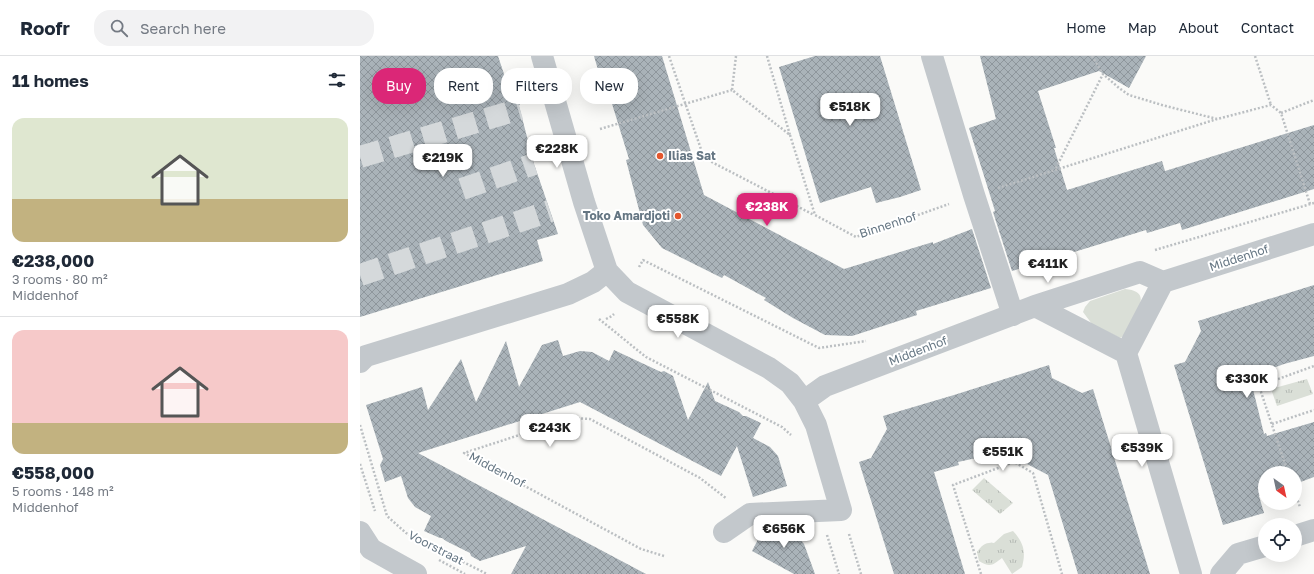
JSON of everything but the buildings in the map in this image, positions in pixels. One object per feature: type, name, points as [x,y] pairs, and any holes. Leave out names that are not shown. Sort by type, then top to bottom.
[{"type":"street","points":[[542,56],[584,202],[607,271],[627,292],[769,368],[790,383],[804,401],[816,425],[841,510],[750,514],[724,532]]},
{"type":"street","points":[[932,56],[974,195],[1013,315]]},
{"type":"street","name":"Middenhof","points":[[804,401],[825,386],[1035,306],[1140,272],[1163,282],[1314,234]]},
{"type":"street","points":[[360,362],[366,356],[568,294],[593,282],[607,271]]},
{"type":"street","points":[[1163,282],[1126,353],[1191,574]]},
{"type":"street","points":[[1035,306],[1126,353]]},
{"type":"street","points":[[1302,534],[1314,530]]},
{"type":"street","points":[[360,532],[371,549],[416,574]]},
{"type":"street","points":[[1221,574],[1238,554],[1258,548]]},
{"type":"path","name":"Binnenhof","points":[[669,56],[704,158],[856,237],[974,195],[1217,119],[1271,105]]},
{"type":"path","points":[[732,90],[736,56]]},
{"type":"path","points":[[767,56],[814,215]]},
{"type":"path","points":[[1092,56],[1103,74],[1119,88],[1130,95],[1217,119]]},
{"type":"path","points":[[1255,56],[1271,105],[1281,114],[1310,204]]},
{"type":"path","points":[[1056,169],[1103,74]]},
{"type":"path","points":[[600,129],[732,90]]},
{"type":"path","points":[[732,90],[790,135]]},
{"type":"path","points":[[1281,114],[1314,100]]},
{"type":"path","points":[[599,319],[646,357],[782,427],[792,436]]},
{"type":"path","points":[[1286,466],[1259,386],[1314,366]]},
{"type":"path","points":[[1272,424],[1314,410]]},
{"type":"path","name":"Middenhof","points":[[664,556],[641,549],[464,453],[572,418],[590,419],[700,478],[732,503]]},
{"type":"path","name":"Voorstraat","points":[[360,425],[386,516],[406,533],[487,574]]},
{"type":"path","points":[[981,574],[953,485],[1014,462],[1033,473],[1062,574]]},
{"type":"path","points":[[360,464],[376,514]]},
{"type":"path","points":[[819,510],[839,574]]},
{"type":"path","points":[[841,510],[861,574]]},
{"type":"path","name":"Voorstraat","points":[[437,559],[465,574]]},
{"type":"green space","points":[[1125,289],[1132,290],[1139,294],[1141,301],[1130,328],[1120,338],[1092,324],[1083,312],[1090,301]]},
{"type":"green space","points":[[1307,379],[1313,394],[1277,406],[1271,389]]},
{"type":"green space","points":[[984,478],[1013,503],[1000,514],[972,490]]},
{"type":"green space","points":[[1013,531],[1020,540],[1024,552],[1022,567],[1012,574],[1002,558],[991,565],[979,561],[977,552],[982,546],[989,543],[994,543],[1004,534]]},
{"type":"tunnel","points":[[360,157],[520,109]]},
{"type":"tunnel","points":[[462,189],[534,164]]},
{"type":"tunnel","points":[[360,275],[550,211]]},
{"type":"place","name":"Ilias Sat","points":[[660,156]]},
{"type":"place","name":"Toko Amardjoti","points":[[678,216]]}]
